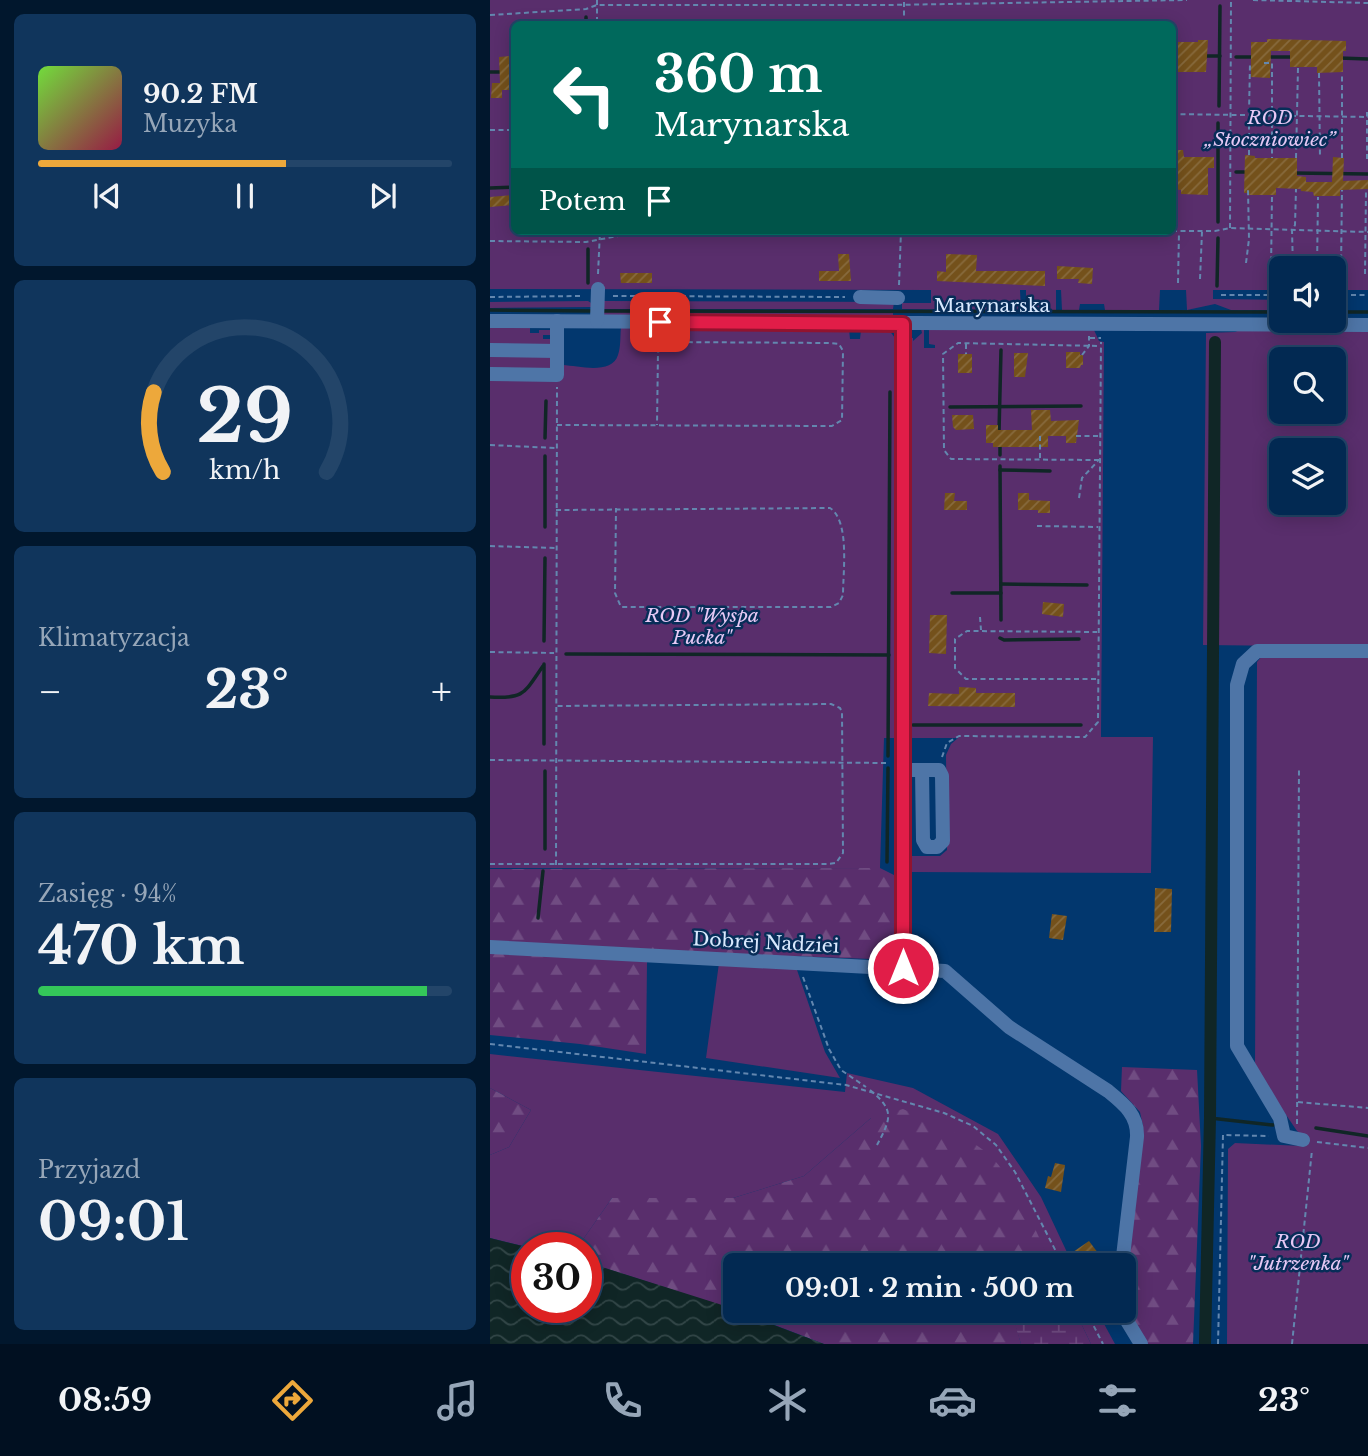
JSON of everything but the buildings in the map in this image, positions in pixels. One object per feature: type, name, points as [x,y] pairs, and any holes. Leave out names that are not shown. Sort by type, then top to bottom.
[{"type":"street","points":[[860,298],[898,296],[912,768],[903,968]]},
{"type":"street","name":"Marynarska","points":[[490,321],[557,321],[597,306],[899,322],[1368,325]]},
{"type":"street","points":[[490,374],[557,375],[557,321]]},
{"type":"street","points":[[490,350],[557,351]]},
{"type":"street","points":[[1305,1141],[1284,1136],[1280,1118],[1237,1046],[1237,685],[1242,664],[1257,651],[1368,651]]},
{"type":"street","points":[[912,768],[939,768],[943,776],[943,841],[937,847],[928,847],[922,840],[912,768]]},
{"type":"street","name":"Dobrej Nadziei","points":[[490,947],[945,971],[1009,1027],[1108,1091],[1134,1116],[1138,1127],[1123,1253]]},
{"type":"street","points":[[1128,1323],[1141,1344]]},
{"type":"path","points":[[597,0],[597,21]]},
{"type":"path","points":[[490,15],[586,9],[597,5],[1187,0]]},
{"type":"path","points":[[1230,228],[1231,0]]},
{"type":"path","points":[[1253,0],[1368,3]]},
{"type":"path","points":[[904,2],[904,21]]},
{"type":"path","points":[[1249,155],[1250,63]]},
{"type":"path","points":[[1264,63],[1272,63],[1272,159]]},
{"type":"path","points":[[1296,158],[1298,68]]},
{"type":"path","points":[[1319,73],[1320,158]]},
{"type":"path","points":[[1342,74],[1342,158]]},
{"type":"path","points":[[1176,114],[1367,115],[1367,159]]},
{"type":"path","points":[[490,130],[511,130]]},
{"type":"path","points":[[1293,256],[1296,189]]},
{"type":"path","points":[[1246,263],[1249,241],[1248,190]]},
{"type":"path","points":[[1341,256],[1342,190]]},
{"type":"path","points":[[1365,274],[1366,191]]},
{"type":"path","points":[[1271,256],[1272,195]]},
{"type":"path","points":[[1318,197],[1318,256]]},
{"type":"path","points":[[1176,231],[1230,228],[1367,232]]},
{"type":"path","points":[[1178,283],[1180,231]]},
{"type":"path","points":[[1200,279],[1202,231]]},
{"type":"path","points":[[597,306],[600,235]]},
{"type":"path","points":[[490,241],[586,242],[618,236],[664,235]]},
{"type":"path","points":[[898,296],[901,235]]},
{"type":"path","points":[[1221,295],[1269,295]]},
{"type":"path","points":[[1346,295],[1368,295]]},
{"type":"path","points":[[490,297],[597,306],[860,298]]},
{"type":"path","points":[[939,768],[947,743],[959,736],[1085,737],[1098,722],[1101,340],[1089,340],[1089,346],[1082,355]]},
{"type":"path","points":[[557,425],[832,426],[842,419],[843,351],[839,344],[830,343],[670,342],[659,352],[657,425]]},
{"type":"path","points":[[1099,460],[951,459],[944,450],[943,354],[958,343],[1100,346]]},
{"type":"path","points":[[966,343],[966,354]]},
{"type":"path","points":[[556,866],[557,375]]},
{"type":"path","points":[[1040,436],[1040,460]]},
{"type":"path","points":[[1076,436],[1100,436]]},
{"type":"path","points":[[490,446],[556,448]]},
{"type":"path","points":[[1079,498],[1082,478],[1099,460]]},
{"type":"path","points":[[556,510],[616,508],[830,508],[838,513],[843,528],[843,595],[839,603],[831,607],[621,607],[615,593],[616,508]]},
{"type":"path","points":[[1037,526],[1099,527]]},
{"type":"path","points":[[490,546],[555,548]]},
{"type":"path","points":[[981,617],[981,631]]},
{"type":"path","points":[[1098,632],[967,631],[955,639],[955,668],[966,679],[1098,679]]},
{"type":"path","points":[[490,652],[555,653]]},
{"type":"path","points":[[490,864],[556,866],[836,863],[843,853],[840,708],[831,704],[556,706]]},
{"type":"path","points":[[490,760],[843,763],[912,768]]},
{"type":"path","points":[[1299,768],[1297,1128],[1306,1136],[1305,1141]]},
{"type":"path","points":[[798,963],[829,1049],[841,1070],[884,1101],[888,1109],[887,1125],[877,1144]]},
{"type":"path","points":[[490,1044],[846,1085],[944,1113],[973,1126],[996,1145],[1015,1172],[1057,1253]]},
{"type":"path","points":[[1297,1102],[1368,1108]]},
{"type":"path","points":[[1219,1344],[1223,1135],[1284,1136]]},
{"type":"path","points":[[1293,1344],[1313,1142],[1368,1148]]},
{"type":"path","points":[[1092,1323],[1103,1344]]},
{"type":"green space","name":"ROD „Stoczniowiec”","points":[[490,0],[1368,0],[1368,290],[1346,290],[1346,256],[1269,256],[1269,290],[1213,290],[1213,299],[1269,300],[1269,310],[1231,310],[1215,304],[1187,310],[1186,290],[1160,290],[1159,310],[1105,310],[1104,304],[1080,304],[1079,310],[1062,310],[1061,290],[1056,290],[1056,310],[1026,310],[1026,290],[1020,290],[1021,310],[902,309],[902,303],[931,303],[931,290],[490,289]]},
{"type":"green space","points":[[588,301],[593,307],[490,308],[490,302]]},
{"type":"green space","points":[[604,301],[894,302],[893,309],[600,309]]},
{"type":"green space","points":[[600,312],[893,313],[893,319],[600,317]]},
{"type":"green space","name":"ROD \"Wyspa Pucka\"","points":[[490,327],[530,327],[530,333],[550,330],[552,335],[543,335],[543,339],[562,339],[563,365],[594,368],[615,361],[619,352],[621,327],[849,329],[850,339],[860,339],[861,330],[889,330],[895,338],[913,338],[913,341],[922,333],[921,329],[924,329],[924,348],[935,348],[935,345],[929,344],[929,329],[1094,330],[1099,341],[1104,342],[1101,737],[1153,737],[1151,873],[910,872],[909,856],[940,856],[947,850],[946,755],[951,744],[958,738],[884,738],[880,868],[490,868]]},
{"type":"green space","points":[[1269,330],[1269,333],[1346,333],[1346,330],[1368,330],[1368,647],[1203,645],[1206,333]]},
{"type":"green space","name":"ROD \"Jutrzenka\"","points":[[1262,656],[1368,657],[1368,1344],[1227,1344],[1228,1149],[1235,1143],[1302,1146],[1304,1136],[1297,1131],[1255,1069],[1257,662]]},
{"type":"green space","points":[[880,868],[894,875],[898,960],[791,956],[647,961],[646,1054],[490,1035],[490,869]]},
{"type":"green space","points":[[719,963],[796,967],[825,1052],[840,1078],[706,1058]]},
{"type":"green space","points":[[490,1054],[845,1092],[847,1073],[913,1088],[998,1134],[1041,1197],[1067,1253],[1046,1253],[1009,1181],[871,1118],[804,1176],[733,1198],[612,1198],[588,1232],[511,1232],[511,1243],[490,1238],[490,1155],[509,1147],[531,1110],[490,1088]]},
{"type":"green space","points":[[1122,1067],[1197,1070],[1201,1146],[1193,1344],[1148,1344],[1135,1323],[1136,1253],[1128,1253],[1143,1126],[1140,1112],[1121,1091]]},
{"type":"green space","points":[[490,1088],[531,1110],[509,1147],[490,1155]]},
{"type":"green space","points":[[903,1109],[946,1128],[986,1152],[1005,1174],[1046,1253],[723,1253],[723,1306],[602,1267],[602,1232],[588,1232],[612,1198],[733,1198],[804,1176],[871,1118]]},
{"type":"green space","points":[[769,1323],[1015,1323],[1021,1344],[824,1344]]},
{"type":"green space","points":[[1014,1323],[1081,1323],[1091,1344],[1021,1344]]},
{"type":"green space","points":[[1081,1323],[1104,1323],[1115,1344],[1091,1344]]},
{"type":"water","points":[[490,1238],[511,1243],[511,1323],[602,1323],[602,1267],[723,1306],[723,1323],[769,1323],[824,1344],[490,1344]]},
{"type":"waterway","points":[[1219,106],[1220,6]]},
{"type":"waterway","points":[[1204,56],[1220,56]]},
{"type":"waterway","points":[[1236,57],[1254,57]]},
{"type":"waterway","points":[[1269,57],[1292,57]]},
{"type":"waterway","points":[[1339,58],[1368,59]]},
{"type":"waterway","points":[[490,72],[502,72]]},
{"type":"waterway","points":[[1218,123],[1218,222]]},
{"type":"waterway","points":[[1236,172],[1247,172]]},
{"type":"waterway","points":[[1293,173],[1368,174]]},
{"type":"waterway","points":[[490,188],[511,187]]},
{"type":"waterway","points":[[1217,286],[1218,238]]},
{"type":"waterway","points":[[588,249],[588,283]]},
{"type":"waterway","points":[[490,310],[593,311]]},
{"type":"waterway","points":[[601,311],[1269,312]]},
{"type":"waterway","points":[[1346,312],[1368,312]]},
{"type":"waterway","points":[[1205,1344],[1210,1118],[1215,342]]},
{"type":"waterway","points":[[999,432],[1001,350]]},
{"type":"waterway","points":[[888,756],[890,392]]},
{"type":"waterway","points":[[545,438],[546,401]]},
{"type":"waterway","points":[[950,407],[1081,406]]},
{"type":"waterway","points":[[1000,443],[1000,455]]},
{"type":"waterway","points":[[545,456],[545,527]]},
{"type":"waterway","points":[[1000,466],[1001,620]]},
{"type":"waterway","points":[[1000,470],[1050,471]]},
{"type":"waterway","points":[[544,641],[545,558]]},
{"type":"waterway","points":[[1001,584],[1087,585]]},
{"type":"waterway","points":[[952,593],[1001,593]]},
{"type":"waterway","points":[[1000,638],[1079,639]]},
{"type":"waterway","points":[[566,654],[889,655]]},
{"type":"waterway","points":[[544,664],[544,744]]},
{"type":"waterway","points":[[490,697],[517,695],[532,683],[543,666]]},
{"type":"waterway","points":[[913,725],[1081,725]]},
{"type":"waterway","points":[[887,862],[888,768]]},
{"type":"waterway","points":[[545,771],[545,849]]},
{"type":"waterway","points":[[538,918],[543,871]]},
{"type":"waterway","points":[[1210,1118],[1273,1125]]},
{"type":"waterway","points":[[1316,1128],[1368,1136]]},
{"type":"route","points":[[660,322],[903,324],[903,968]]}]
